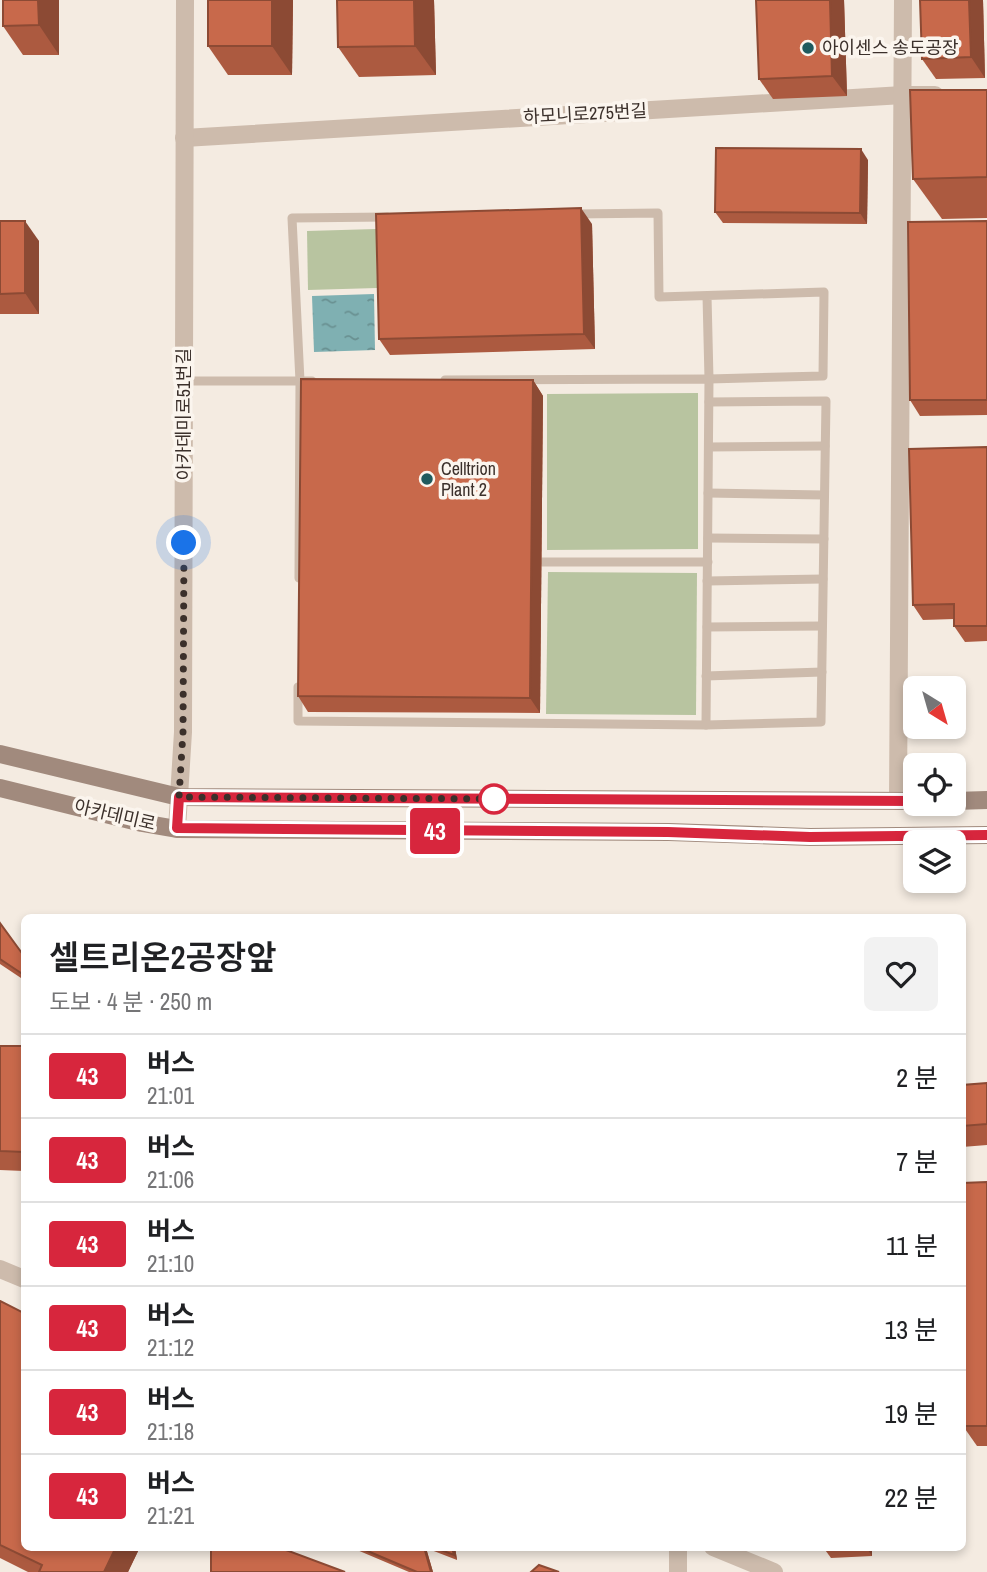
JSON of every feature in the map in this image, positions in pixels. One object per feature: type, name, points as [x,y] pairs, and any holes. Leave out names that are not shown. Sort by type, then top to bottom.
[{"type":"main road","name":"아카데미로","points":[[0,754],[179,797],[903,801]]},
{"type":"main road","name":"아카데미로","points":[[0,788],[142,823],[177,828],[668,832],[810,837],[987,835]]},
{"type":"main road","points":[[966,800],[987,800]]},
{"type":"street","name":"아카데미로51번길","points":[[177,828],[183,732],[185,0]]},
{"type":"street","points":[[903,0],[906,753]]},
{"type":"street","name":"하모니로275번길","points":[[184,138],[903,95],[951,96]]},
{"type":"street","points":[[0,1269],[21,1278]]},
{"type":"street","points":[[678,1551],[678,1572]]},
{"type":"street","points":[[723,1551],[774,1572]]},
{"type":"lane","points":[[436,380],[823,376],[824,292],[659,298],[658,213],[564,214]]},
{"type":"lane","points":[[299,585],[300,381],[292,218],[401,217]]},
{"type":"lane","points":[[706,725],[709,447],[707,296]]},
{"type":"lane","points":[[184,381],[327,381]]},
{"type":"lane","points":[[298,680],[298,721],[706,725],[821,722],[826,401],[709,402]]},
{"type":"lane","points":[[709,447],[825,446]]},
{"type":"lane","points":[[708,493],[824,495]]},
{"type":"lane","points":[[708,538],[824,539]]},
{"type":"lane","points":[[542,562],[708,562]]},
{"type":"lane","points":[[708,581],[823,579]]},
{"type":"lane","points":[[707,627],[822,626]]},
{"type":"lane","points":[[706,676],[822,672]]},
{"type":"green space","points":[[376,229],[377,288],[308,290],[307,231]]},
{"type":"green space","points":[[698,393],[698,549],[547,550],[547,394]]},
{"type":"green space","points":[[548,572],[697,573],[696,715],[546,714]]},
{"type":"water","points":[[374,294],[375,350],[314,352],[312,296]]},
{"type":"building","points":[[3,0],[38,0],[39,25],[3,26]]},
{"type":"building","points":[[208,0],[272,0],[272,46],[208,46]]},
{"type":"building","points":[[337,0],[414,0],[415,46],[338,47]]},
{"type":"building","name":"아이센스 송도공장","points":[[756,0],[830,0],[832,76],[759,79]]},
{"type":"building","points":[[920,0],[969,0],[971,57],[922,59]]},
{"type":"building","points":[[910,90],[987,90],[987,177],[913,179]]},
{"type":"building","points":[[716,148],[861,149],[860,213],[715,212]]},
{"type":"building","points":[[581,208],[584,334],[379,339],[376,214]]},
{"type":"building","points":[[0,221],[25,221],[25,293],[0,294]]},
{"type":"building","points":[[987,221],[987,400],[910,400],[908,222]]},
{"type":"building","name":"Celltrion Plant 2","points":[[301,379],[533,380],[530,698],[298,696]]},
{"type":"building","points":[[987,447],[987,626],[954,626],[954,604],[913,605],[909,449]]},
{"type":"building","points":[[0,923],[21,952],[21,973],[0,959]]},
{"type":"building","points":[[0,1046],[21,1046],[21,1152],[0,1151]]},
{"type":"building","points":[[987,1083],[987,1124],[966,1126],[966,1085]]},
{"type":"building","points":[[987,1182],[987,1426],[966,1426],[966,1183]]},
{"type":"building","points":[[0,1301],[21,1312],[21,1551],[114,1551],[104,1572],[39,1572],[42,1565],[0,1545]]},
{"type":"building","points":[[211,1551],[289,1551],[345,1572],[211,1572]]},
{"type":"building","points":[[367,1551],[425,1551],[431,1572],[417,1572]]},
{"type":"building","points":[[539,1565],[559,1572],[531,1572]]},
{"type":"bus line","name":"43","points":[[903,801],[179,797],[177,828],[668,832],[810,837],[987,835]]},
{"type":"place","name":"아이센스 송도공장","points":[[808,48]]},
{"type":"place","name":"Celltrion Plant 2","points":[[427,479]]},
{"type":"route","points":[[184,543],[183,732],[179,797],[505,799],[494,799]]}]
